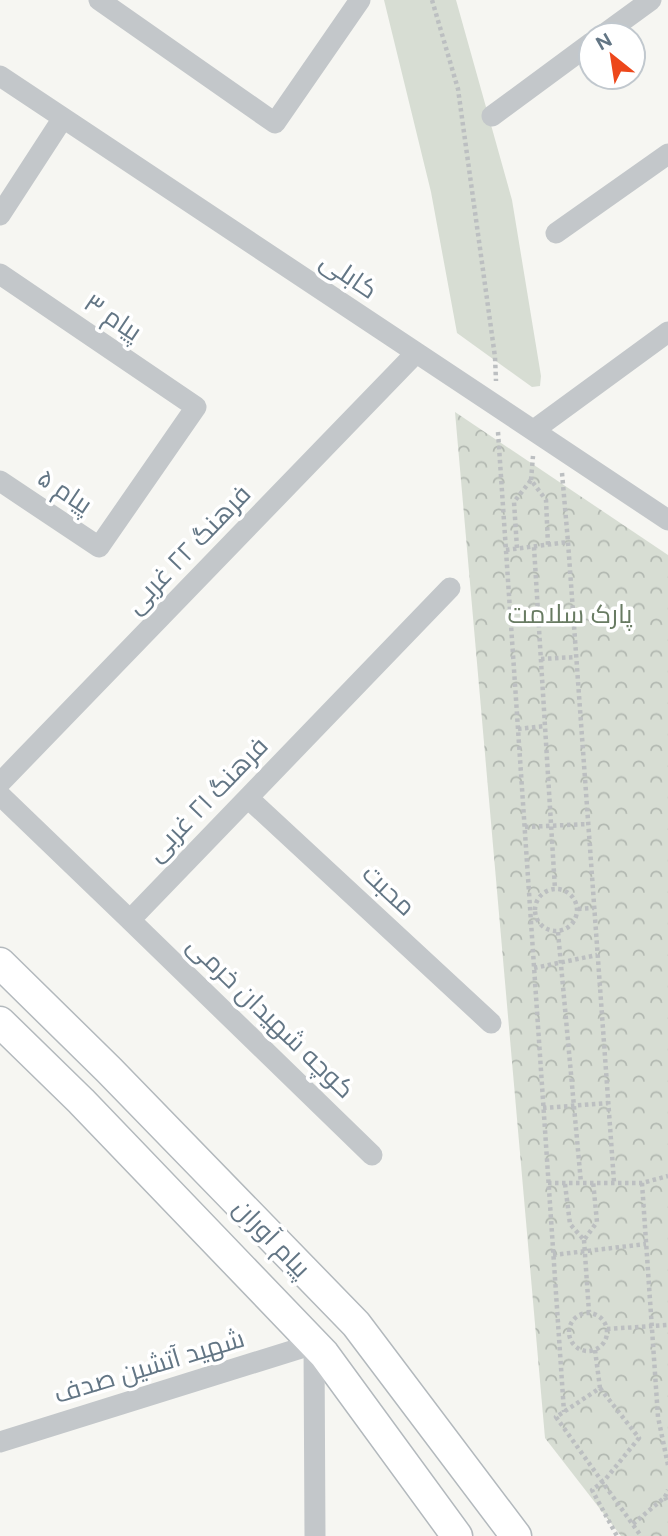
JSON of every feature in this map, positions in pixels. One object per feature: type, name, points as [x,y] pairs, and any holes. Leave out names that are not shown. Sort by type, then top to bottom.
[{"type":"main road","name":"پیام آوران","points":[[0,963],[109,1070],[355,1324],[516,1536]]},
{"type":"main road","name":"پیام آوران","points":[[0,1022],[81,1101],[314,1344],[458,1536]]},
{"type":"main road","points":[[397,1454],[417,1452],[431,1438],[435,1429]]},
{"type":"main road","points":[[458,1536],[474,1513],[494,1508]]},
{"type":"street","points":[[99,0],[275,123],[360,0]]},
{"type":"street","points":[[622,21],[651,0]]},
{"type":"street","points":[[492,116],[577,53]]},
{"type":"street","name":"کابلی","points":[[0,76],[668,520]]},
{"type":"street","points":[[0,215],[63,118]]},
{"type":"street","points":[[556,233],[666,160]]},
{"type":"street","name":"پیام ۳","points":[[0,274],[195,407],[99,547]]},
{"type":"street","points":[[534,430],[668,332]]},
{"type":"street","name":"فرهنگ ۲۲ غربی","points":[[0,783],[416,352]]},
{"type":"street","name":"پیام ۵","points":[[0,481],[99,547]]},
{"type":"street","name":"فرهنگ ۲۱ غربی","points":[[130,920],[450,588]]},
{"type":"street","points":[[0,795],[130,920]]},
{"type":"street","name":"محبت","points":[[248,798],[491,1023]]},
{"type":"street","name":"کوچه شهیدان خرمی","points":[[130,920],[372,1155]]},
{"type":"street","points":[[314,1344],[316,1536]]},
{"type":"street","name":"شهید آتشین صدف","points":[[0,1442],[314,1344]]},
{"type":"path","points":[[432,0],[458,89],[495,357],[496,406],[564,1412]]},
{"type":"path","points":[[562,449],[614,1182]]},
{"type":"path","points":[[517,548],[514,502],[531,480],[546,500],[548,545]]},
{"type":"path","points":[[506,550],[568,542]]},
{"type":"path","points":[[534,547],[555,889]]},
{"type":"path","points":[[541,659],[576,657]]},
{"type":"path","points":[[518,729],[545,726]]},
{"type":"path","points":[[525,827],[588,824]]},
{"type":"path","points":[[555,889],[571,894],[578,909],[572,925],[558,932],[542,926],[532,912],[540,896],[555,889]]},
{"type":"path","points":[[578,909],[594,908]]},
{"type":"path","points":[[558,932],[581,1183]]},
{"type":"path","points":[[534,968],[597,955]]},
{"type":"path","points":[[543,1108],[608,1103]]},
{"type":"path","points":[[548,1183],[642,1183],[668,1176]]},
{"type":"path","points":[[584,1240],[597,1222],[593,1181]]},
{"type":"path","points":[[642,1183],[658,1417],[668,1465]]},
{"type":"path","points":[[565,1184],[570,1224],[584,1240],[589,1312]]},
{"type":"path","points":[[553,1255],[646,1244]]},
{"type":"path","points":[[589,1312],[601,1318],[607,1329],[605,1342],[595,1350],[578,1349],[568,1335],[573,1319],[589,1312]]},
{"type":"path","points":[[607,1329],[668,1325]]},
{"type":"path","points":[[595,1350],[600,1388],[639,1438],[604,1481],[592,1490],[617,1536]]},
{"type":"path","points":[[600,1388],[556,1416],[641,1536]]},
{"type":"path","points":[[658,1417],[668,1417]]},
{"type":"path","points":[[633,1524],[666,1500],[668,1490]]},
{"type":"green space","points":[[384,0],[456,0],[512,200],[541,376],[540,386],[532,387],[457,333],[431,192]]},
{"type":"green space","name":"پارک سلامت","points":[[455,412],[668,555],[668,1536],[621,1536],[545,1438]]}]
